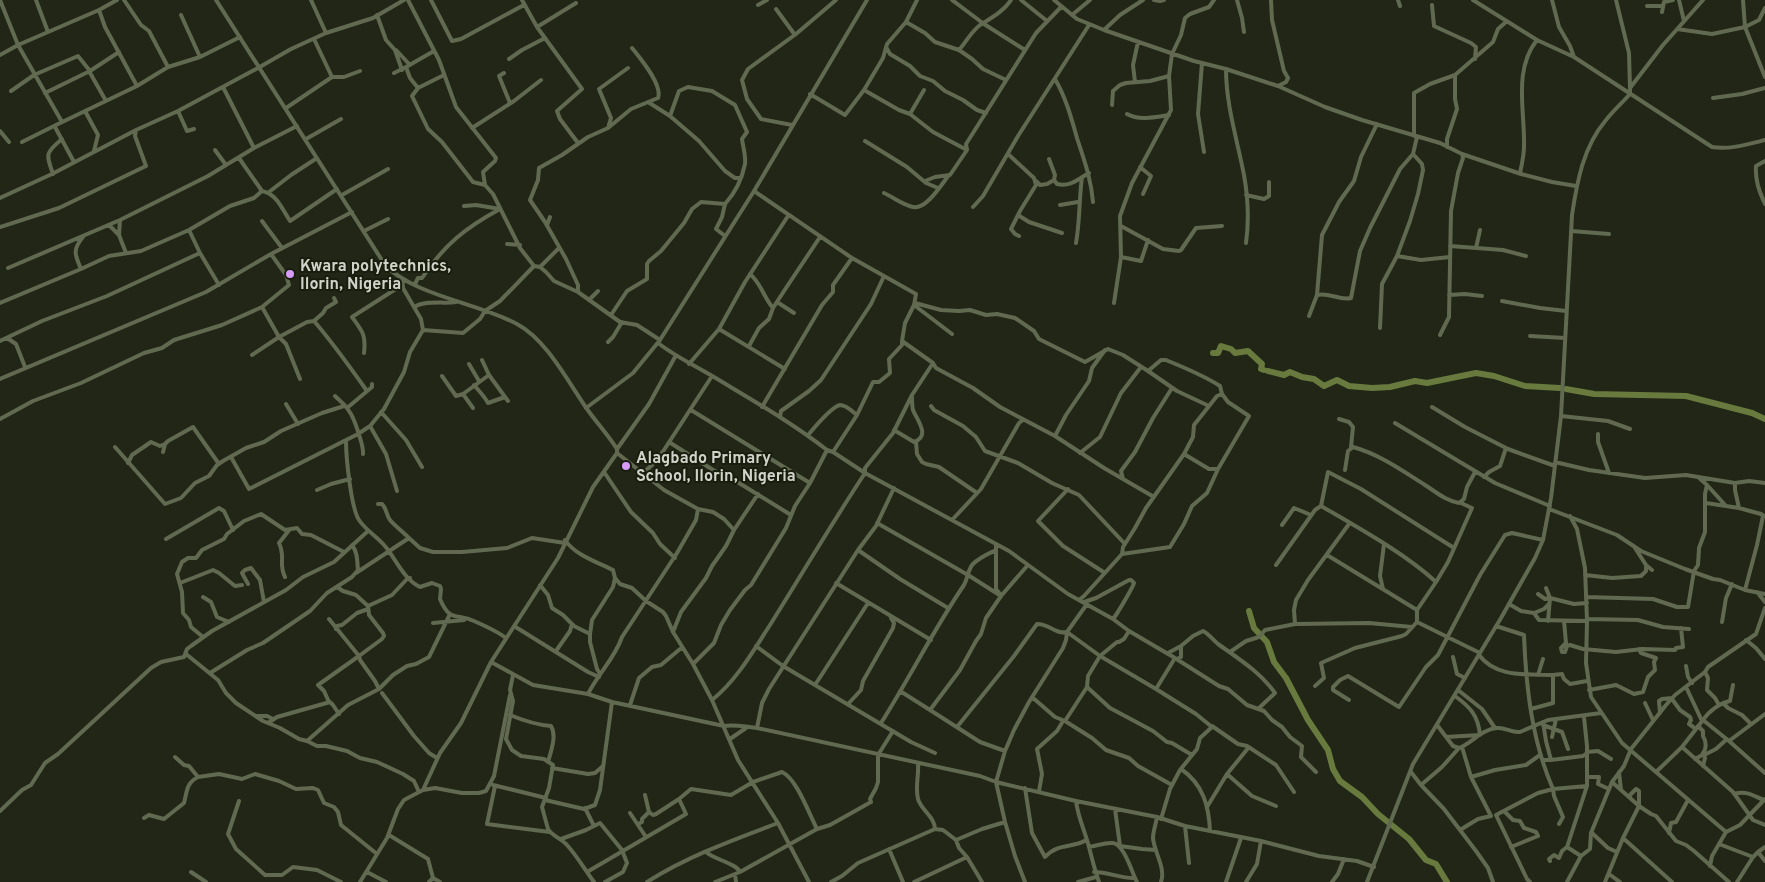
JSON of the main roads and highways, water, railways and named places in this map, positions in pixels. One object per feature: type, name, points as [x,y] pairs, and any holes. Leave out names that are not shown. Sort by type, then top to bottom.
[{"type":"waterway","points":[[1213,353],[1218,353],[1221,346],[1231,349],[1235,353],[1248,351],[1262,364],[1261,369],[1264,370]]},
{"type":"waterway","points":[[1268,371],[1284,375],[1290,372],[1314,379],[1324,386],[1337,380],[1349,386],[1390,387],[1415,381],[1427,383],[1476,373],[1494,376],[1525,386],[1560,388]]},
{"type":"waterway","points":[[1566,389],[1594,394],[1686,396],[1752,413],[1765,419]]},
{"type":"waterway","points":[[1249,611],[1254,628],[1267,642],[1274,662],[1286,678],[1308,720],[1328,750],[1333,769],[1340,781],[1362,797],[1378,814],[1409,839],[1426,860],[1436,864],[1447,882]]},
{"type":"place","name":"Kwara polytechnics, Ilorin, Nigeria","points":[[290,274]]},
{"type":"place","name":"Alagbado Primary School, Ilorin, Nigeria","points":[[626,466]]}]
